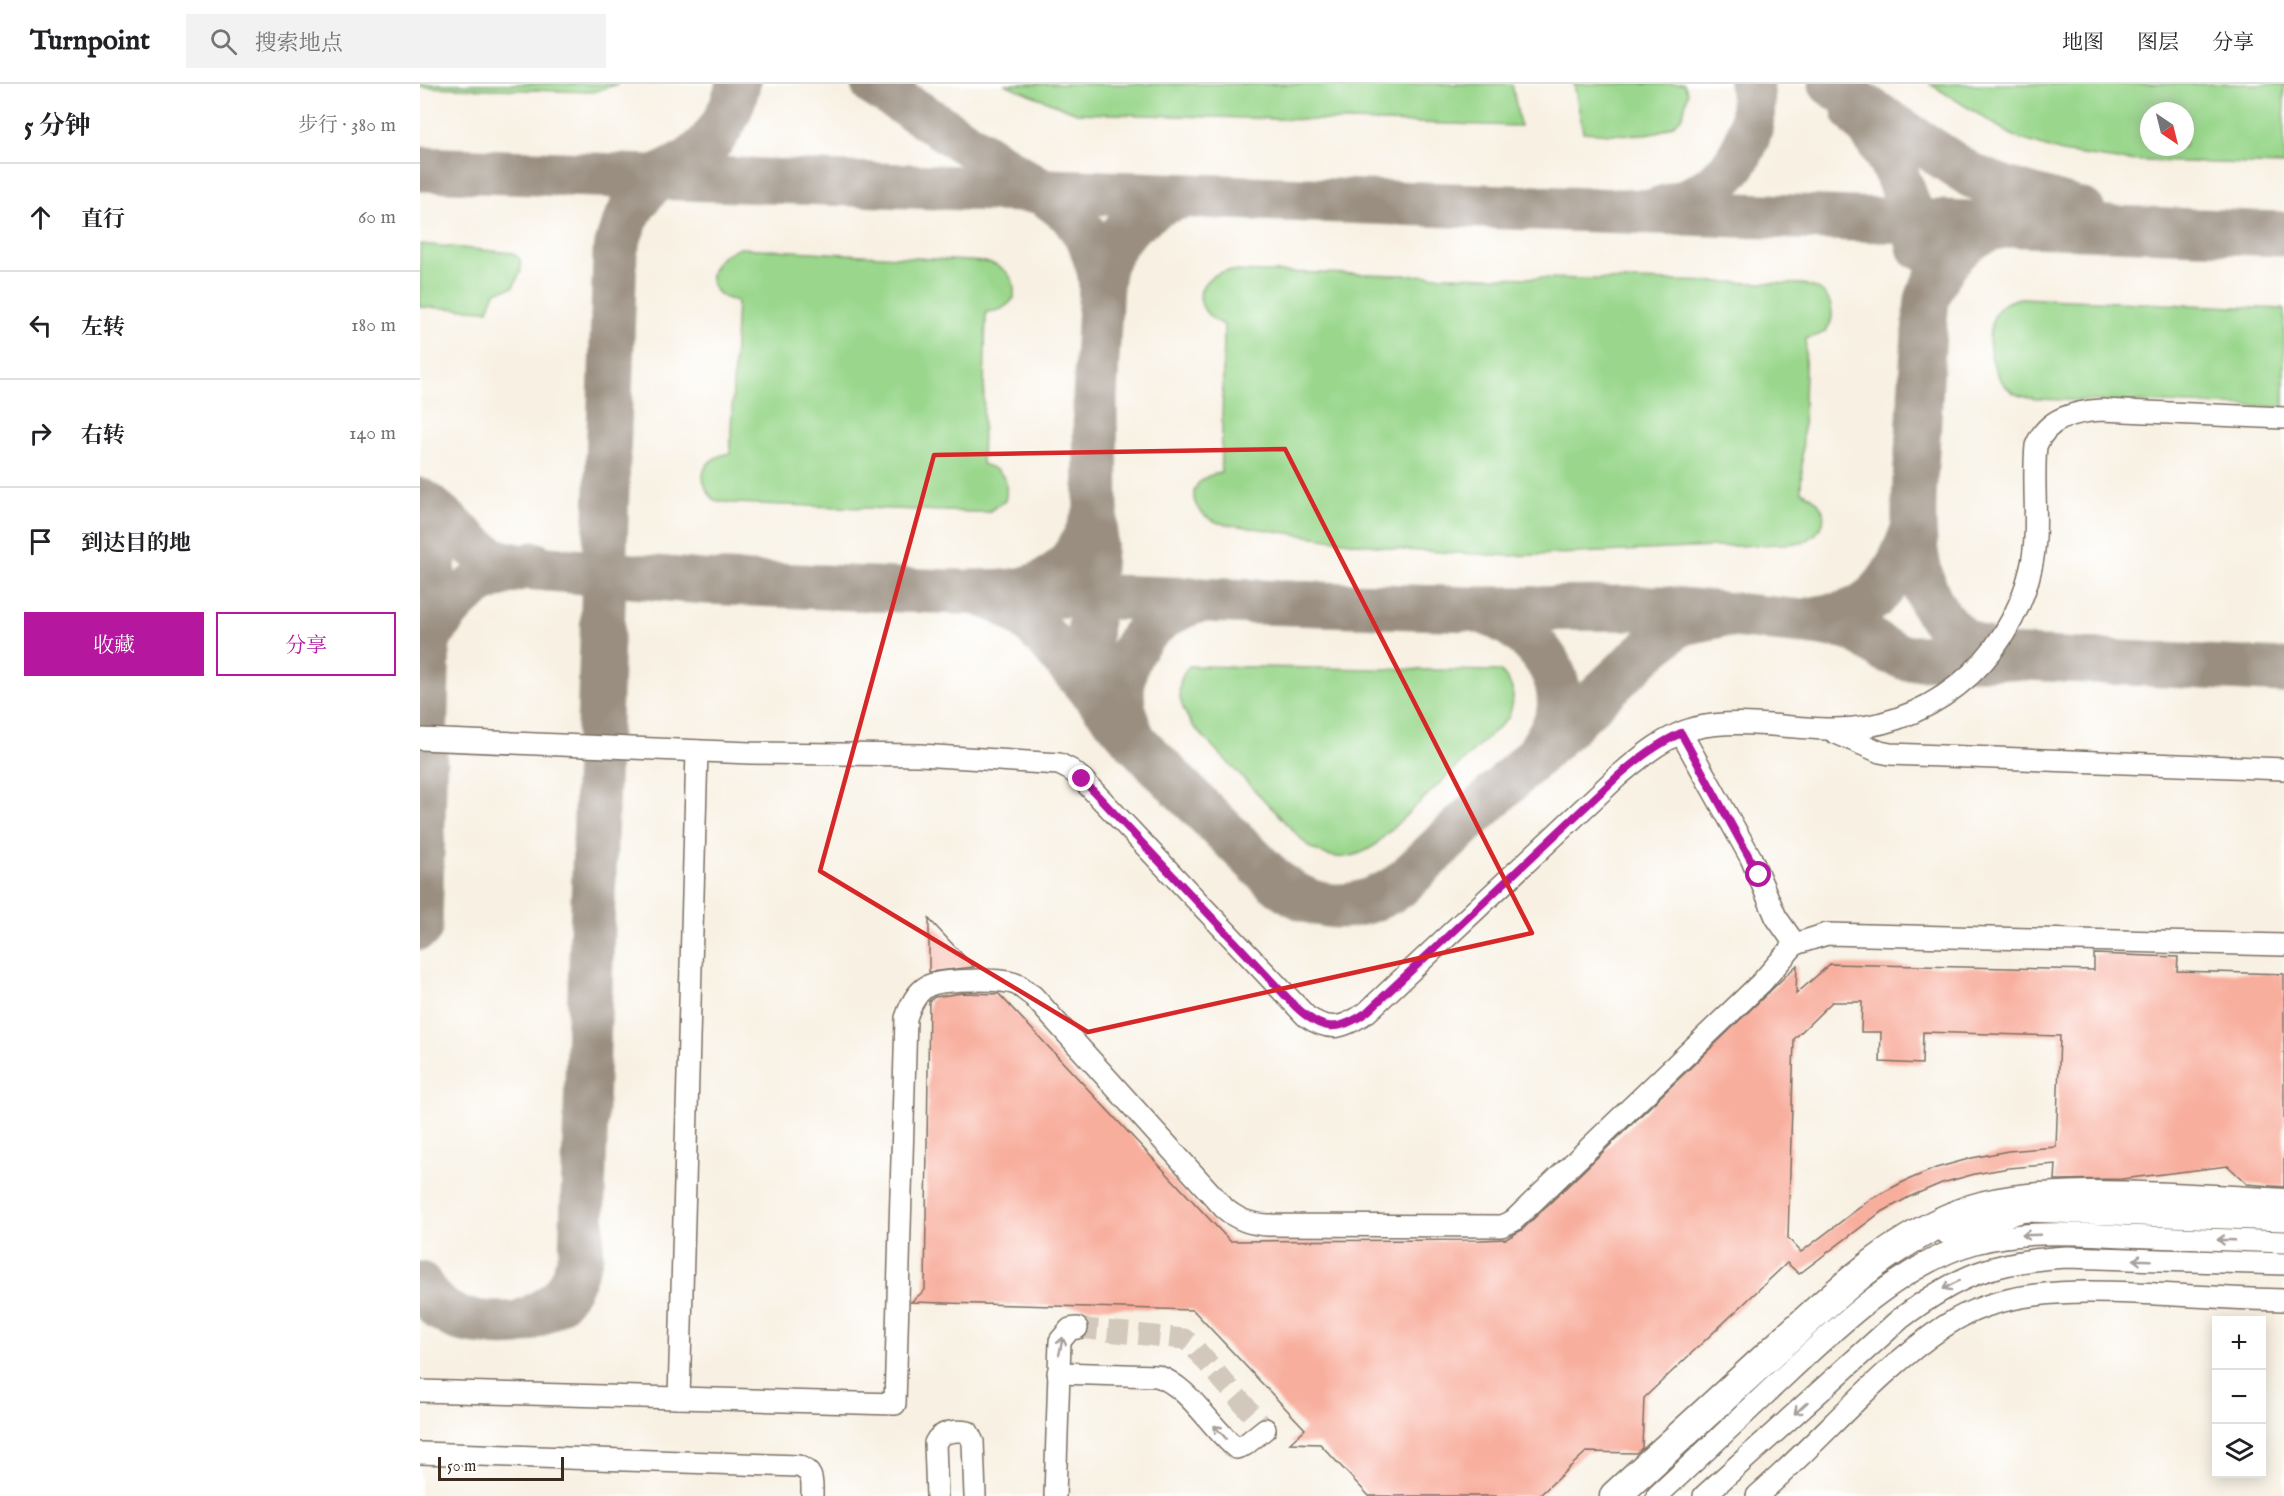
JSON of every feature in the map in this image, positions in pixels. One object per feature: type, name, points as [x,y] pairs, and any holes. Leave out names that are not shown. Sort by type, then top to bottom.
[{"type":"highway","points":[[1615,1496],[1827,1302],[1883,1257],[1933,1227],[1972,1210],[2014,1201],[2059,1197],[2139,1196],[2284,1204]]},
{"type":"street","points":[[420,739],[697,751],[920,755],[1059,764],[1082,779],[1300,1011],[1315,1023],[1327,1027],[1352,1023],[1367,1012],[1618,776],[1664,741],[1694,728],[1727,724],[1828,729],[1860,728],[1881,724],[1901,719],[1921,709],[1941,698],[1964,680],[2000,641],[2013,620],[2024,593],[2031,566],[2034,536],[2036,446],[2040,436],[2053,423],[2075,413],[2101,410],[2284,418]]},
{"type":"street","points":[[1828,729],[1880,752],[1890,754],[2284,769]]},
{"type":"street","points":[[1681,733],[1751,858],[1776,917],[1795,945]]},
{"type":"street","points":[[679,1398],[697,751]]},
{"type":"street","points":[[420,1391],[895,1404],[906,1018],[918,994],[929,985],[944,982],[997,980],[1017,985],[1033,996],[1224,1208],[1236,1218],[1251,1224],[1269,1226],[1502,1226],[1513,1221],[1761,983],[1795,945],[1827,934],[2284,945]]},
{"type":"street","points":[[1634,1496],[1885,1269],[1943,1234],[2025,1211],[2284,1220]]},
{"type":"street","points":[[1657,1496],[1854,1314],[1894,1284],[1945,1255],[1974,1243],[2012,1235],[2060,1233],[2284,1242]]},
{"type":"street","points":[[1704,1496],[1900,1319],[1931,1295],[1964,1278],[1997,1265],[2057,1258],[2284,1264]]},
{"type":"street","points":[[1757,1496],[1915,1349],[1947,1325],[1973,1312],[2003,1301],[2053,1293],[2173,1294],[2284,1300]]},
{"type":"street","points":[[1055,1496],[1060,1341],[1070,1329],[1077,1328]]},
{"type":"street","points":[[1058,1373],[1164,1378],[1177,1386],[1236,1448],[1245,1445],[1265,1429]]},
{"type":"street","points":[[937,1496],[935,1443],[946,1433],[962,1431],[968,1432],[973,1442],[975,1496]]},
{"type":"street","points":[[420,1453],[798,1466],[810,1472],[812,1496]]},
{"type":"highlighted area","points":[[1285,449],[1532,933],[1088,1032],[820,871],[934,455]]},
{"type":"green space","points":[[420,84],[618,84],[593,92],[420,87]]},
{"type":"green space","points":[[1004,84],[1512,84],[1520,126],[1077,113]]},
{"type":"green space","points":[[1574,84],[1684,84],[1688,93],[1682,116],[1663,130],[1636,135],[1583,132]]},
{"type":"green space","points":[[1930,84],[2284,84],[2284,165],[2117,160],[2062,152],[2015,137]]},
{"type":"green space","points":[[420,244],[513,253],[520,259],[521,271],[513,287],[495,292],[488,310],[420,307]]},
{"type":"green space","points":[[740,248],[985,262],[1004,270],[1011,278],[1014,298],[1002,309],[986,312],[982,464],[995,469],[1003,476],[1006,486],[1005,501],[988,512],[973,512],[732,503],[714,500],[704,484],[703,477],[707,465],[720,456],[730,453],[737,301],[719,294],[711,280],[714,266],[719,260]]},
{"type":"green space","points":[[1226,271],[1803,284],[1815,288],[1825,295],[1831,305],[1832,317],[1824,332],[1806,339],[1801,491],[1818,502],[1824,516],[1823,524],[1819,531],[1802,543],[1511,556],[1404,550],[1219,523],[1200,511],[1195,503],[1194,495],[1201,481],[1221,473],[1224,325],[1206,313],[1200,296],[1207,281]]},
{"type":"green space","points":[[2020,298],[2284,309],[2284,407],[2037,399],[2014,393],[1998,376],[1993,364],[1989,337],[1991,325],[2003,305]]},
{"type":"green space","points":[[1189,666],[1500,671],[1509,682],[1513,697],[1509,717],[1374,846],[1349,857],[1334,857],[1309,847],[1193,726],[1184,711],[1179,689]]},
{"type":"building","points":[[929,919],[974,967],[929,972]]},
{"type":"building","points":[[2094,954],[2178,957],[2177,971],[2284,974],[2284,1187],[2247,1184],[2228,1166],[2122,1179],[2055,1180],[2056,1164],[2009,1168],[1942,1183],[1880,1213],[1799,1274],[1787,1263],[1644,1398],[1642,1448],[1636,1453],[1586,1452],[1539,1496],[1369,1496],[1320,1444],[1290,1443],[1305,1429],[1193,1310],[911,1302],[925,1290],[929,1001],[935,997],[962,993],[999,994],[1230,1241],[1480,1240],[1506,1239],[1522,1230],[1797,965],[1796,994],[1830,964],[2094,970]],"holes":[[[1832,1002],[1862,1002],[1861,1032],[1881,1032],[1880,1062],[1922,1064],[1923,1032],[2060,1036],[2056,1147],[2008,1151],[1936,1168],[1871,1199],[1801,1252],[1788,1238],[1794,1039]]]},
{"type":"taxiway","points":[[420,1284],[436,1304],[457,1318],[487,1323],[517,1323],[538,1314],[558,1301],[569,1286],[581,1256],[615,253],[625,222],[642,193],[658,178],[690,160],[708,144],[727,117],[738,84]]},
{"type":"taxiway","points":[[873,84],[1041,191],[1070,213],[1089,239],[1099,270],[1101,285]]},
{"type":"taxiway","points":[[1662,208],[1684,202],[1703,192],[1720,180],[1734,165],[1744,147],[1750,128],[1753,107],[1751,84]]},
{"type":"taxiway","points":[[1831,84],[1972,176],[2007,189],[2083,211]]},
{"type":"taxiway","points":[[1854,111],[1888,157],[1904,192],[1919,247]]},
{"type":"taxiway","points":[[420,169],[2284,234]]},
{"type":"taxiway","points":[[1101,699],[1091,675],[1089,643],[1096,511],[1095,397],[1104,266],[1119,238],[1132,223],[1159,204],[1183,196]]},
{"type":"taxiway","points":[[2004,657],[1963,640],[1940,616],[1927,594],[1919,569],[1914,516],[1927,300],[1938,275],[1956,251],[1979,234],[2006,226]]},
{"type":"taxiway","points":[[420,500],[483,553],[501,562],[525,567],[704,582],[898,590],[1472,609],[1662,608],[1844,626],[1861,633],[1883,649],[1906,658],[2006,657],[2284,671]]},
{"type":"taxiway","points":[[1096,511],[1084,540],[1068,564],[1058,573],[1031,587],[1014,591],[972,592],[1006,604],[1030,622],[1052,644],[1134,740],[1273,879],[1288,890],[1318,904],[1334,906],[1365,902],[1398,887],[1644,653],[1679,624],[1716,616]]},
{"type":"taxiway","points":[[420,520],[435,545],[428,640],[420,928]]},
{"type":"taxiway","points":[[1809,620],[1846,613],[1871,600],[1890,579],[1913,529]]},
{"type":"taxiway","points":[[428,640],[450,608],[472,588],[493,577],[534,564]]},
{"type":"taxiway","points":[[1132,735],[1124,712],[1122,690],[1125,670],[1133,651],[1145,634],[1160,620],[1179,608],[1201,600]]},
{"type":"taxiway","points":[[1476,610],[1492,615],[1522,634],[1536,646],[1554,676],[1559,692],[1559,710],[1554,725],[1541,748]]},
{"type":"tunnel","points":[[1077,1328],[1184,1339],[1191,1344],[1265,1429]]},
{"type":"route","points":[[1082,779],[1295,1006],[1315,1023],[1327,1027],[1352,1023],[1367,1012],[1618,776],[1664,741],[1681,733],[1759,875]]}]
